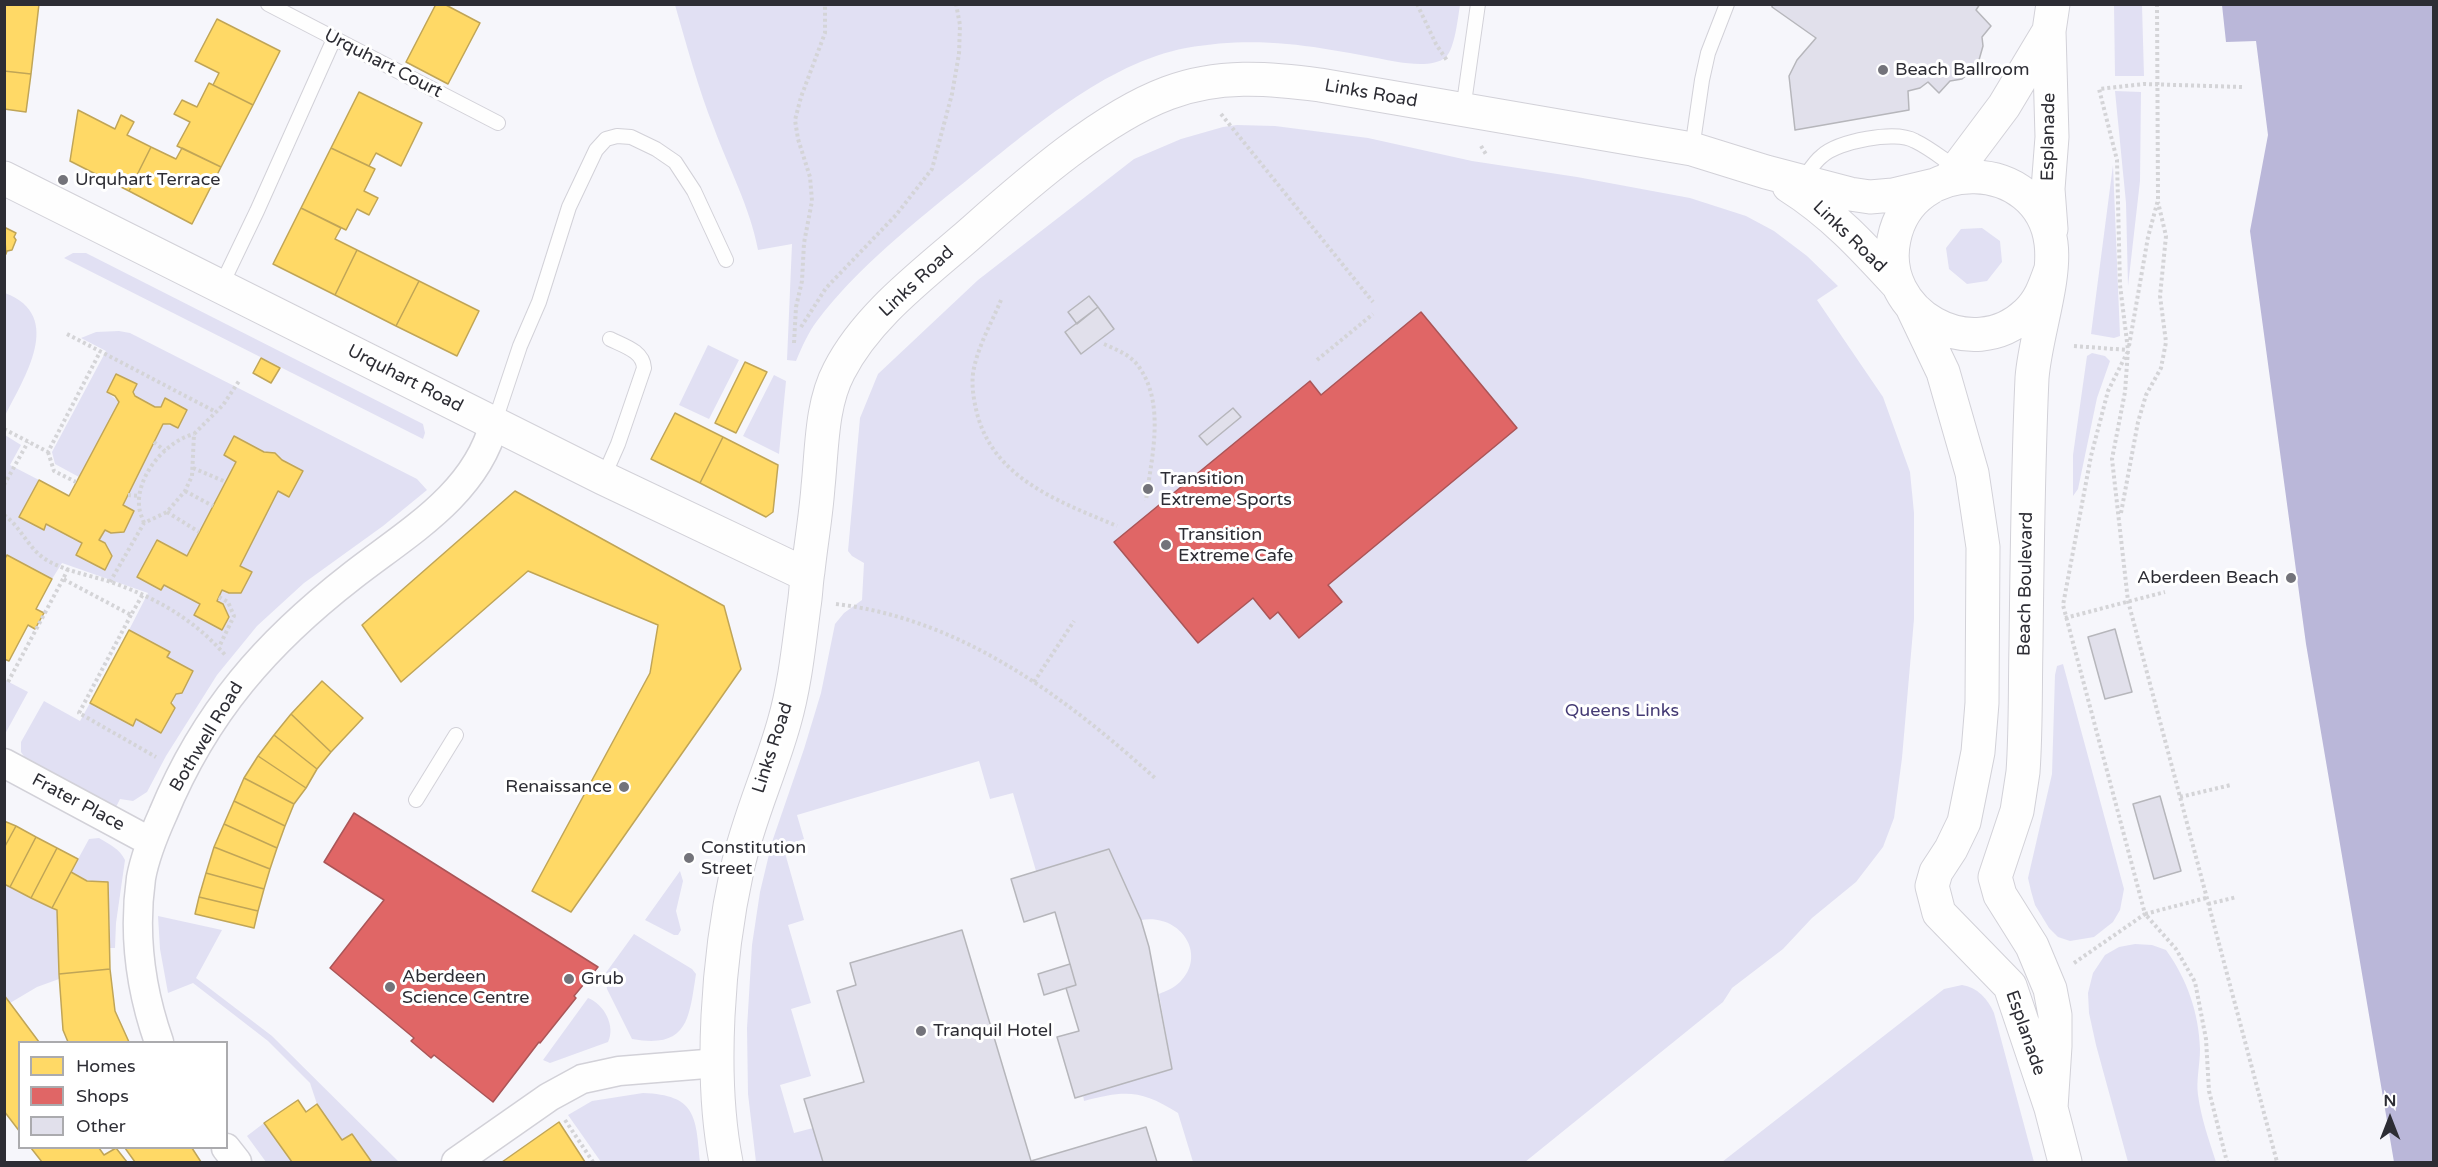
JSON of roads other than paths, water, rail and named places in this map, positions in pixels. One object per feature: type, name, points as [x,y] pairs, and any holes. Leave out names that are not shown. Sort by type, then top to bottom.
[{"type":"street","name":"Esplanade","points":[[1954,177],[2004,106],[2051,18]]},
{"type":"street","name":"Esplanade","points":[[2051,18],[2052,137],[2048,189],[2051,256]]},
{"type":"street","name":"Links Road","points":[[726,1162],[718,1101],[723,958],[737,869],[747,828],[785,719],[806,588],[829,400],[836,375],[848,353],[866,330],[924,274],[1057,161],[1132,110],[1168,93],[1197,85],[1241,78],[1277,79],[1692,149],[1767,172],[1870,197],[1893,195],[1954,177]]},
{"type":"street","name":"Links Road","points":[[1767,172],[1823,210],[1849,232],[1905,297]]},
{"type":"street","points":[[1954,177],[1995,178],[2016,188],[2032,202],[2045,221],[2051,256],[2042,294],[2027,314],[2006,328],[1981,334],[1956,333],[1932,324],[1905,297],[1893,262],[1894,239],[1902,217],[1916,198],[1954,177]]},
{"type":"street","name":"Urquhart Road","points":[[4,178],[603,478],[806,588]]},
{"type":"street","name":"Beach Boulevard","points":[[2000,895],[1995,877],[2017,811],[2023,772],[2027,517],[2033,372],[2051,256]]},
{"type":"street","name":"Esplanade","points":[[1905,297],[1943,372],[1972,473],[1983,548],[1982,692],[1978,752],[1964,822],[1952,849],[1936,872],[1932,886],[1939,914],[2010,986],[2051,1108],[2065,1162]]},
{"type":"street","name":"Bothwell Road","points":[[159,1041],[141,984],[138,911],[142,875],[151,842],[182,772],[224,702],[243,677],[287,629],[353,575],[400,542],[448,500],[477,465],[489,443],[494,424]]},
{"type":"street","name":"Frater Place","points":[[4,763],[151,842]]},
{"type":"street","name":"Esplanade","points":[[2000,895],[2032,946],[2050,989],[2055,1015],[2051,1108]]},
{"type":"street","points":[[456,1162],[549,1097],[577,1081],[604,1073],[718,1064]]},
{"type":"street","points":[[227,1149],[237,1162]]},
{"type":"lane","name":"Urquhart Court","points":[[268,4],[498,123]]},
{"type":"lane","points":[[1463,110],[1478,4]]},
{"type":"lane","points":[[1692,149],[1708,53],[1726,13],[1727,4]]},
{"type":"lane","points":[[220,286],[257,211],[334,39]]},
{"type":"lane","points":[[494,424],[520,346],[539,302],[569,207],[596,150],[606,140],[617,136],[631,137],[656,149],[675,162],[694,191],[726,260]]},
{"type":"lane","points":[[1802,181],[1822,156],[1834,148],[1851,142],[1905,137],[1914,140],[1954,177]]},
{"type":"lane","points":[[603,478],[618,444],[644,368],[643,360],[638,354],[610,339]]},
{"type":"lane","points":[[416,800],[456,735]]},
{"type":"place","name":"Beach Ballroom","points":[[1883,70]]},
{"type":"place","name":"Urquhart Terrace","points":[[63,180]]},
{"type":"place","name":"Transition Extreme Sports","points":[[1148,489]]},
{"type":"place","name":"Transition Extreme Cafe","points":[[1166,545]]},
{"type":"place","name":"Aberdeen Beach","points":[[2291,578]]},
{"type":"place","name":"Renaissance","points":[[624,787]]},
{"type":"place","name":"Constitution Street","points":[[689,858]]},
{"type":"place","name":"Grub","points":[[569,979]]},
{"type":"place","name":"Aberdeen Science Centre","points":[[390,987]]},
{"type":"place","name":"Tranquil Hotel","points":[[921,1031]]},
{"type":"park label","name":"Queens Links","points":[[1622,711]]}]
